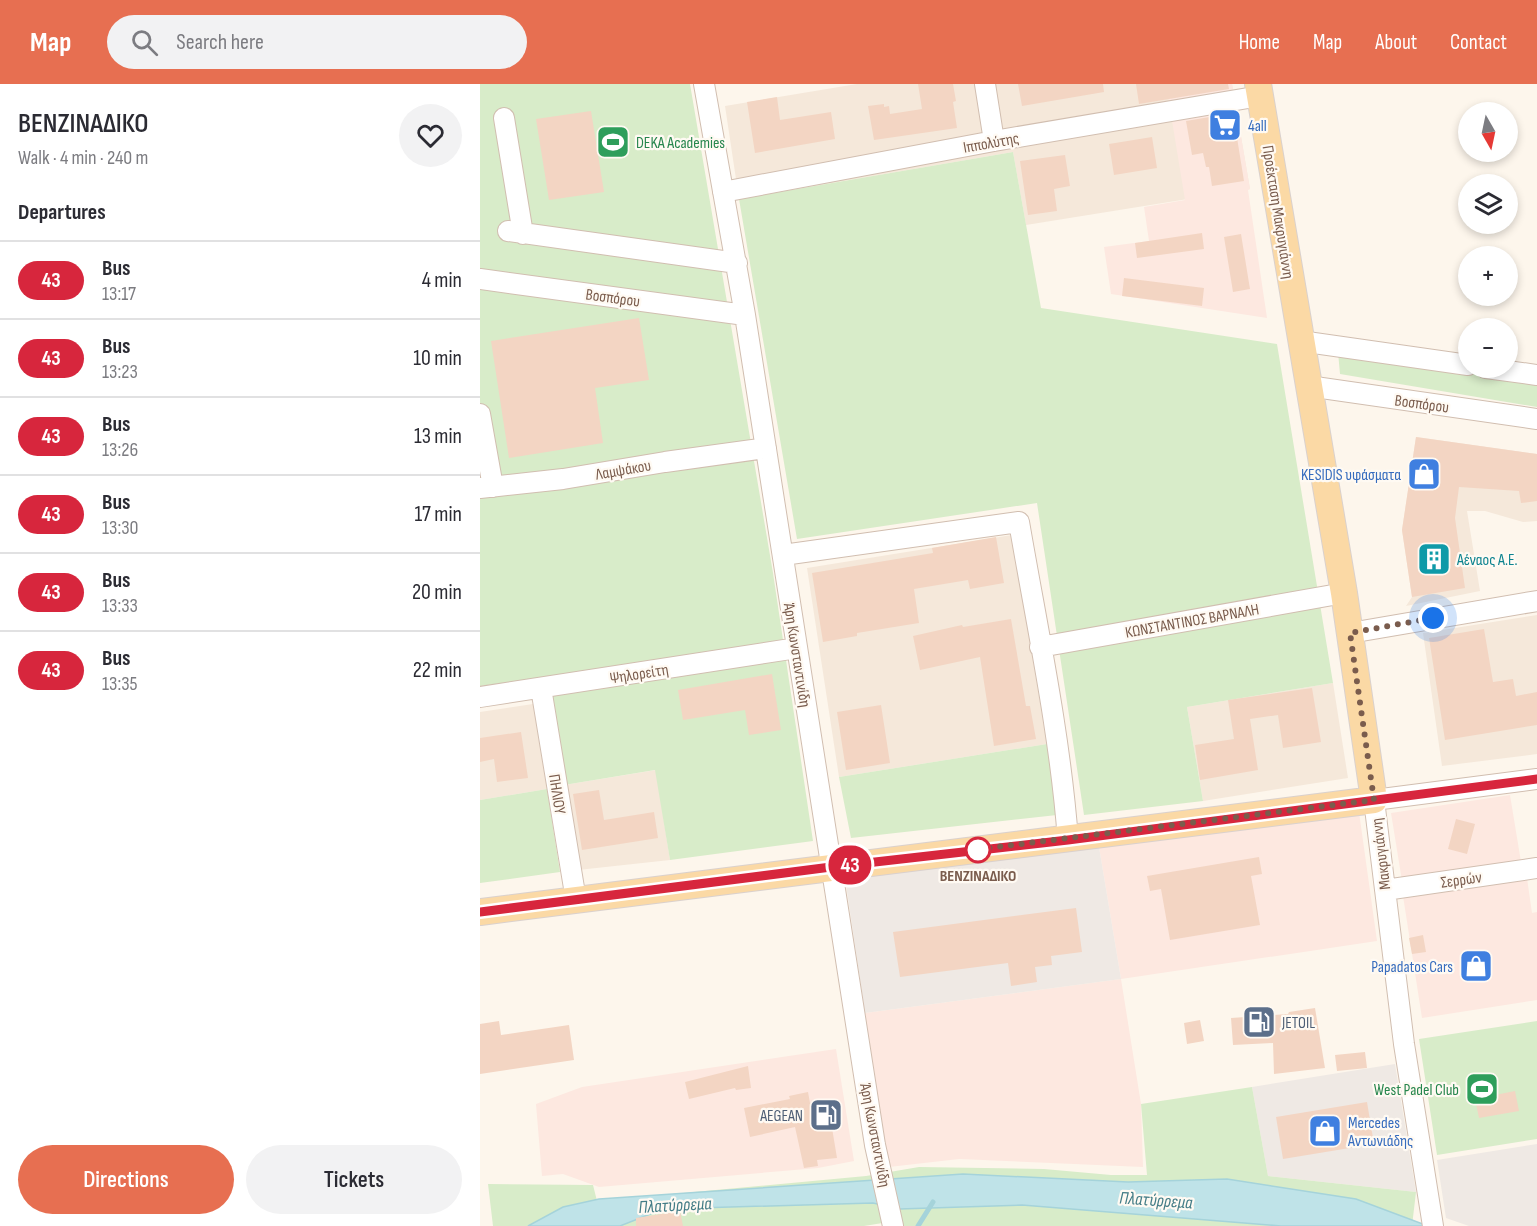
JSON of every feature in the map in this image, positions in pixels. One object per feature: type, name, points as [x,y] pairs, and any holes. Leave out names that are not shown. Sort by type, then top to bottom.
[{"type":"main road","name":"Προέκταση Μακρυγιάννη","points":[[1259,90],[1300,341]]},
{"type":"main road","name":"Μακρυγιάννη","points":[[1300,341],[1344,593],[1374,800]]},
{"type":"main road","points":[[480,912],[1374,800]]},
{"type":"street","name":"Άρη Κωνσταντινίδη","points":[[704,84],[737,262],[875,1144],[893,1224]]},
{"type":"street","points":[[984,84],[994,141]]},
{"type":"street","name":"Ιππολύτης","points":[[723,192],[1259,90]]},
{"type":"street","points":[[504,118],[515,233],[737,262]]},
{"type":"street","name":"Βοσπόρου","points":[[480,279],[745,315]]},
{"type":"street","points":[[1300,341],[1458,364]]},
{"type":"street","points":[[1518,372],[1537,375]]},
{"type":"street","name":"Βοσπόρου","points":[[1308,386],[1537,419]]},
{"type":"street","points":[[480,414],[486,487]]},
{"type":"street","name":"Λαμψάκου","points":[[486,487],[766,448]]},
{"type":"street","points":[[783,555],[1019,522],[1065,799],[1068,840]]},
{"type":"street","name":"ΚΩΝΣΤΑΝΤΙΝΟΣ ΒΑΡΝΑΛΗ","points":[[1040,647],[1344,593]]},
{"type":"street","points":[[1350,633],[1537,601]]},
{"type":"street","name":"Ψηλορείτη","points":[[480,697],[797,648]]},
{"type":"street","name":"ΠΗΛΙΟΥ","points":[[541,688],[576,900]]},
{"type":"street","points":[[1374,800],[1537,779]]},
{"type":"street","name":"Μακρυγιάννη","points":[[1374,800],[1404,1044],[1433,1226]]},
{"type":"street","name":"Σερρών","points":[[1384,890],[1537,868]]},
{"type":"shaded area","points":[[857,84],[1232,84],[1250,189],[1026,225],[1013,152],[739,199],[725,106]]},
{"type":"shaded area","points":[[1166,84],[1232,84],[1250,189],[1248,190],[1267,318],[1111,294],[1104,247],[1149,241],[1144,207],[1185,200]]},
{"type":"shaded area","points":[[1416,437],[1537,454],[1537,521],[1523,522],[1485,511],[1467,511],[1480,591],[1406,606],[1412,597],[1402,530]]},
{"type":"shaded area","points":[[1012,535],[1047,744],[839,777],[807,568]]},
{"type":"shaded area","points":[[1537,615],[1537,754],[1442,766],[1423,633]]},
{"type":"shaded area","points":[[1333,683],[1348,778],[1203,801],[1187,707]]},
{"type":"shaded area","points":[[533,704],[547,789],[480,800],[480,712]]},
{"type":"shaded area","points":[[656,770],[670,860],[578,870],[564,785]]},
{"type":"shaded area","points":[[1510,795],[1521,862],[1402,881],[1391,813]]},
{"type":"shaded area","points":[[1359,812],[1377,941],[1121,979],[1099,847]]},
{"type":"shaded area","points":[[1099,847],[1121,979],[865,1013],[845,878]]},
{"type":"shaded area","name":"Papadatos Cars","points":[[1527,878],[1532,913],[1537,912],[1537,1000],[1422,1018],[1403,896]]},
{"type":"shaded area","points":[[1121,979],[1141,1104],[1143,1167],[959,1159],[889,1167],[865,1013]]},
{"type":"shaded area","points":[[836,1049],[854,1161],[818,1168],[599,1187],[563,1174],[542,1176],[536,1104],[582,1087]]},
{"type":"shaded area","points":[[1395,1064],[1416,1192],[1268,1176],[1252,1087]]},
{"type":"shaded area","points":[[1537,1144],[1537,1226],[1469,1226],[1446,1218],[1437,1160]]},
{"type":"green space","points":[[480,84],[690,84],[773,573],[813,841],[670,860],[655,770],[564,785],[546,677],[480,686]]},
{"type":"green space","points":[[1013,152],[1041,308],[1277,344],[1333,683],[1187,707],[1203,801],[1084,815],[1037,503],[797,539],[739,199]]},
{"type":"green space","points":[[1338,352],[1458,370],[1458,378],[1510,378],[1537,382],[1537,407],[1340,374]]},
{"type":"green space","points":[[1047,744],[1057,815],[851,838],[839,777]]},
{"type":"green space","points":[[547,789],[560,872],[480,883],[480,800]]},
{"type":"green space","name":"West Padel Club","points":[[1537,1021],[1537,1139],[1437,1155],[1419,1039]]},
{"type":"green space","points":[[1252,1087],[1268,1176],[1416,1192],[1412,1226],[896,1226],[895,1221],[864,1226],[493,1226],[488,1184],[593,1185],[597,1201],[866,1176],[919,1167],[1044,1169],[1111,1175],[1147,1175],[1141,1104]]},
{"type":"water","name":"Πλατύρρεμα","points":[[963,1174],[1128,1182],[1227,1179],[1356,1199],[1428,1226],[1281,1226],[1022,1205],[899,1209],[873,1203],[663,1209],[620,1226],[528,1226],[563,1207],[599,1199]]},
{"type":"building","points":[[918,84],[953,84],[957,128],[874,140],[868,106],[884,104],[884,107],[889,106],[890,114],[922,109]]},
{"type":"building","points":[[1018,84],[1103,84],[1104,92],[1022,106]]},
{"type":"building","points":[[1136,84],[1228,84],[1229,89],[1139,104]]},
{"type":"building","points":[[777,97],[780,120],[831,112],[835,139],[755,153],[747,102]]},
{"type":"building","points":[[591,111],[604,192],[549,200],[536,119]]},
{"type":"building","points":[[1233,113],[1244,181],[1212,186],[1209,167],[1206,167],[1203,153],[1192,155],[1186,121]]},
{"type":"building","points":[[1152,137],[1157,168],[1114,175],[1109,144]]},
{"type":"building","points":[[1065,155],[1070,186],[1054,189],[1057,211],[1028,215],[1020,161]]},
{"type":"building","points":[[1202,233],[1204,249],[1137,258],[1135,243]]},
{"type":"building","points":[[1241,234],[1250,289],[1233,292],[1224,237]]},
{"type":"building","points":[[1124,278],[1204,288],[1202,306],[1122,296]]},
{"type":"building","points":[[639,318],[649,380],[595,388],[603,443],[509,458],[491,341]]},
{"type":"building","points":[[1416,437],[1537,454],[1537,501],[1521,503],[1519,491],[1459,487],[1455,518],[1465,588],[1412,597],[1402,530]]},
{"type":"building","points":[[996,537],[1004,583],[970,589],[968,580],[914,589],[919,623],[857,633],[857,636],[823,642],[812,573],[933,553],[932,548]]},
{"type":"building","points":[[1011,619],[1026,706],[1030,706],[1036,739],[994,746],[980,657],[920,670],[913,636],[962,625],[963,627]]},
{"type":"building","points":[[1484,629],[1493,682],[1513,679],[1516,696],[1537,692],[1537,725],[1445,740],[1429,638]]},
{"type":"building","points":[[772,674],[781,730],[749,735],[745,710],[683,720],[678,690]]},
{"type":"building","points":[[1312,688],[1321,742],[1283,748],[1278,715],[1250,719],[1258,770],[1200,780],[1195,745],[1234,739],[1228,700]]},
{"type":"building","points":[[881,705],[890,763],[846,770],[837,712]]},
{"type":"building","points":[[521,732],[528,778],[497,782],[494,759],[480,762],[480,738]]},
{"type":"building","points":[[599,790],[604,820],[654,812],[658,838],[582,850],[573,794]]},
{"type":"building","points":[[1456,819],[1475,824],[1467,854],[1448,849]]},
{"type":"building","points":[[1259,857],[1262,874],[1251,876],[1260,925],[1170,940],[1161,889],[1150,891],[1147,876]]},
{"type":"building","points":[[1076,908],[1082,952],[1051,956],[1052,965],[1035,967],[1037,982],[1011,986],[1008,963],[900,977],[893,932]]},
{"type":"building","points":[[1423,935],[1426,952],[1412,954],[1409,938]]},
{"type":"building","points":[[1315,1008],[1325,1068],[1274,1074],[1273,1043],[1233,1045],[1231,1018],[1288,1014]]},
{"type":"building","points":[[1200,1020],[1204,1041],[1187,1044],[1184,1023]]},
{"type":"building","points":[[499,1021],[501,1035],[569,1025],[574,1060],[480,1074],[480,1024]]},
{"type":"building","points":[[1365,1052],[1367,1068],[1337,1071],[1335,1055]]},
{"type":"building","points":[[748,1066],[751,1088],[736,1090],[735,1088],[689,1099],[685,1082]]},
{"type":"building","points":[[1515,1091],[1519,1111],[1479,1118],[1475,1099]]},
{"type":"building","points":[[808,1092],[810,1103],[835,1099],[840,1126],[832,1128],[837,1158],[817,1160],[818,1166],[804,1168],[795,1127],[750,1137],[744,1108],[790,1099],[789,1096]]},
{"type":"building","name":"Mercedes Αντωνιάδης","points":[[1367,1102],[1374,1144],[1283,1159],[1276,1117]]},
{"type":"building","points":[[680,1211],[683,1226],[636,1226],[636,1218]]},
{"type":"waterway","points":[[918,1226],[933,1202]]},
{"type":"bus line","name":"43","points":[[480,912],[831,867],[1068,840],[1537,779]]},
{"type":"place","name":"4all","points":[[1225,125]]},
{"type":"place","name":"DEKA Academies","points":[[613,142]]},
{"type":"place","name":"KESIDIS υφάσματα","points":[[1424,474]]},
{"type":"place","name":"Αέναος Α.Ε.","points":[[1434,559]]},
{"type":"place","name":"ΒΕΝΖΙΝΑΔΙΚΟ","points":[[978,850]]},
{"type":"place","name":"Papadatos Cars","points":[[1476,966]]},
{"type":"place","name":"JETOIL","points":[[1259,1022]]},
{"type":"place","name":"West Padel Club","points":[[1482,1089]]},
{"type":"place","name":"AEGEAN","points":[[826,1115]]},
{"type":"place","name":"Mercedes Αντωνιάδης","points":[[1325,1131]]},
{"type":"route","points":[[978,850],[973,850],[1068,840],[1374,800],[1350,633],[1433,618]]}]
